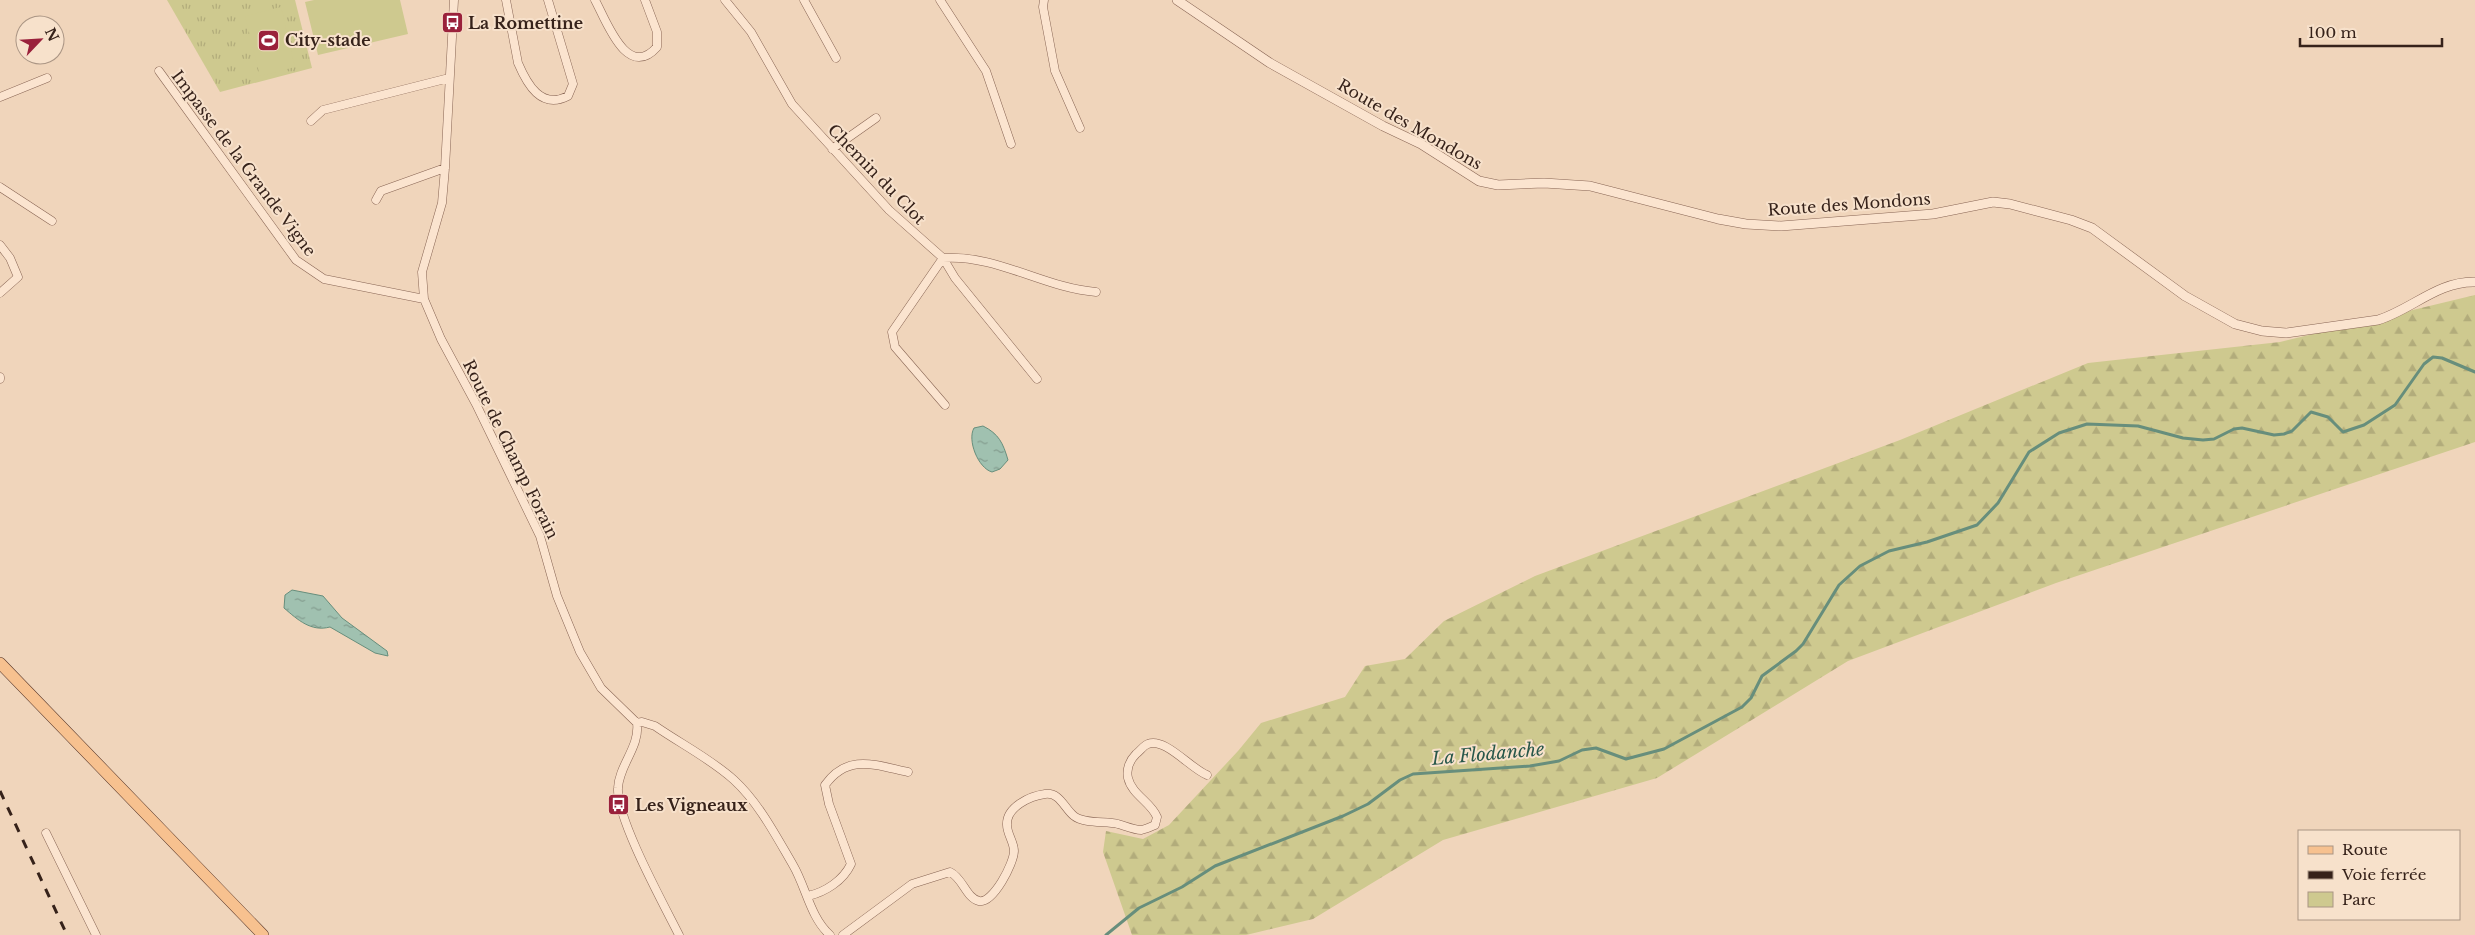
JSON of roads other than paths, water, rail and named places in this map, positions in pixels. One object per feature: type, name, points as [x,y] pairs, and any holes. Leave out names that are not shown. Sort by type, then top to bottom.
[{"type":"main road","points":[[0,663],[262,935]]},
{"type":"main road","points":[[206,878],[256,935]]},
{"type":"street","name":"Route de Champ Forain","points":[[454,0],[446,168],[442,203],[422,272],[424,299],[441,339],[476,404],[536,527],[557,596],[580,652],[601,688],[637,723]]},
{"type":"street","points":[[506,0],[518,63],[522,73],[530,87],[538,95],[554,101],[568,96],[573,84],[548,0]]},
{"type":"street","points":[[595,0],[616,42],[624,50],[638,57],[647,56],[657,47],[657,32],[645,0]]},
{"type":"street","name":"Chemin du Clot","points":[[725,0],[751,32],[792,104],[888,210],[943,258],[954,278],[1037,379]]},
{"type":"street","points":[[804,0],[836,58]]},
{"type":"street","points":[[940,0],[986,72],[1011,144]]},
{"type":"street","points":[[1044,0],[1043,6],[1055,71],[1080,128]]},
{"type":"street","name":"Route des Mondons","points":[[1177,0],[1270,63],[1383,126],[1421,144],[1470,176],[1488,183],[1498,185],[1544,183],[1590,186],[1718,220],[1781,226],[1933,214],[1993,202],[2010,204],[2071,220],[2092,228],[2185,296],[2235,324],[2262,331],[2286,333],[2378,320],[2391,316],[2446,286],[2464,282],[2475,282]]},
{"type":"street","name":"Impasse de la Grande Vigne","points":[[159,72],[296,260],[324,279],[424,299]]},
{"type":"street","points":[[0,97],[47,78]]},
{"type":"street","points":[[311,121],[323,110],[449,78]]},
{"type":"street","points":[[832,149],[876,118]]},
{"type":"street","points":[[376,200],[381,191],[446,168]]},
{"type":"street","points":[[0,187],[52,221]]},
{"type":"street","points":[[0,245],[10,258],[18,277],[0,293]]},
{"type":"street","points":[[945,406],[895,347],[892,332],[943,258],[972,258],[1074,290],[1096,292]]},
{"type":"street","points":[[679,935],[648,872],[619,805],[618,786],[620,776],[637,737],[637,723],[642,722],[655,726],[734,780],[751,800],[778,839],[802,880],[815,915],[830,935]]},
{"type":"street","points":[[843,935],[912,884],[950,872],[958,876],[971,896],[977,900],[983,901],[990,897],[998,888],[1013,858],[1013,843],[1007,825],[1010,812],[1017,805],[1042,794],[1051,794],[1058,797],[1074,816],[1080,819],[1108,822],[1140,830],[1155,825],[1157,817],[1155,810],[1132,787],[1128,777],[1128,766],[1133,756],[1147,744],[1156,742],[1167,747],[1207,776]]},
{"type":"street","points":[[808,896],[820,893],[831,886],[848,871],[851,864],[829,804],[826,785],[833,774],[858,762],[908,772]]},
{"type":"street","points":[[46,833],[96,935]]},
{"type":"water","points":[[983,426],[993,432],[1000,440],[1008,460],[1000,469],[992,472],[982,465],[973,446],[972,433],[974,428]]},
{"type":"water","points":[[292,590],[323,596],[342,618],[387,651],[388,656],[375,653],[330,627],[317,628],[300,621],[284,608],[285,595]]},
{"type":"waterway","name":"La Flodanche","points":[[1106,935],[1139,908],[1182,887],[1215,866],[1343,816],[1368,804],[1400,780],[1413,774],[1530,766],[1559,761],[1582,750],[1596,748],[1626,759],[1664,749],[1742,707],[1751,698],[1762,676],[1803,644],[1839,585],[1860,566],[1889,551],[1927,542],[1977,525],[1998,503],[2029,452],[2059,433],[2087,424],[2138,426],[2183,438],[2203,440],[2214,439],[2234,429],[2242,428],[2274,435],[2292,431],[2311,412],[2328,417],[2343,432],[2364,425],[2395,405],[2424,364],[2433,357],[2442,358],[2475,372]]},
{"type":"railway","points":[[0,791],[67,935]]},
{"type":"place","name":"La Romettine","points":[[452,23]]},
{"type":"place","name":"City-stade","points":[[269,40]]},
{"type":"place","name":"Les Vigneaux","points":[[619,805]]}]
